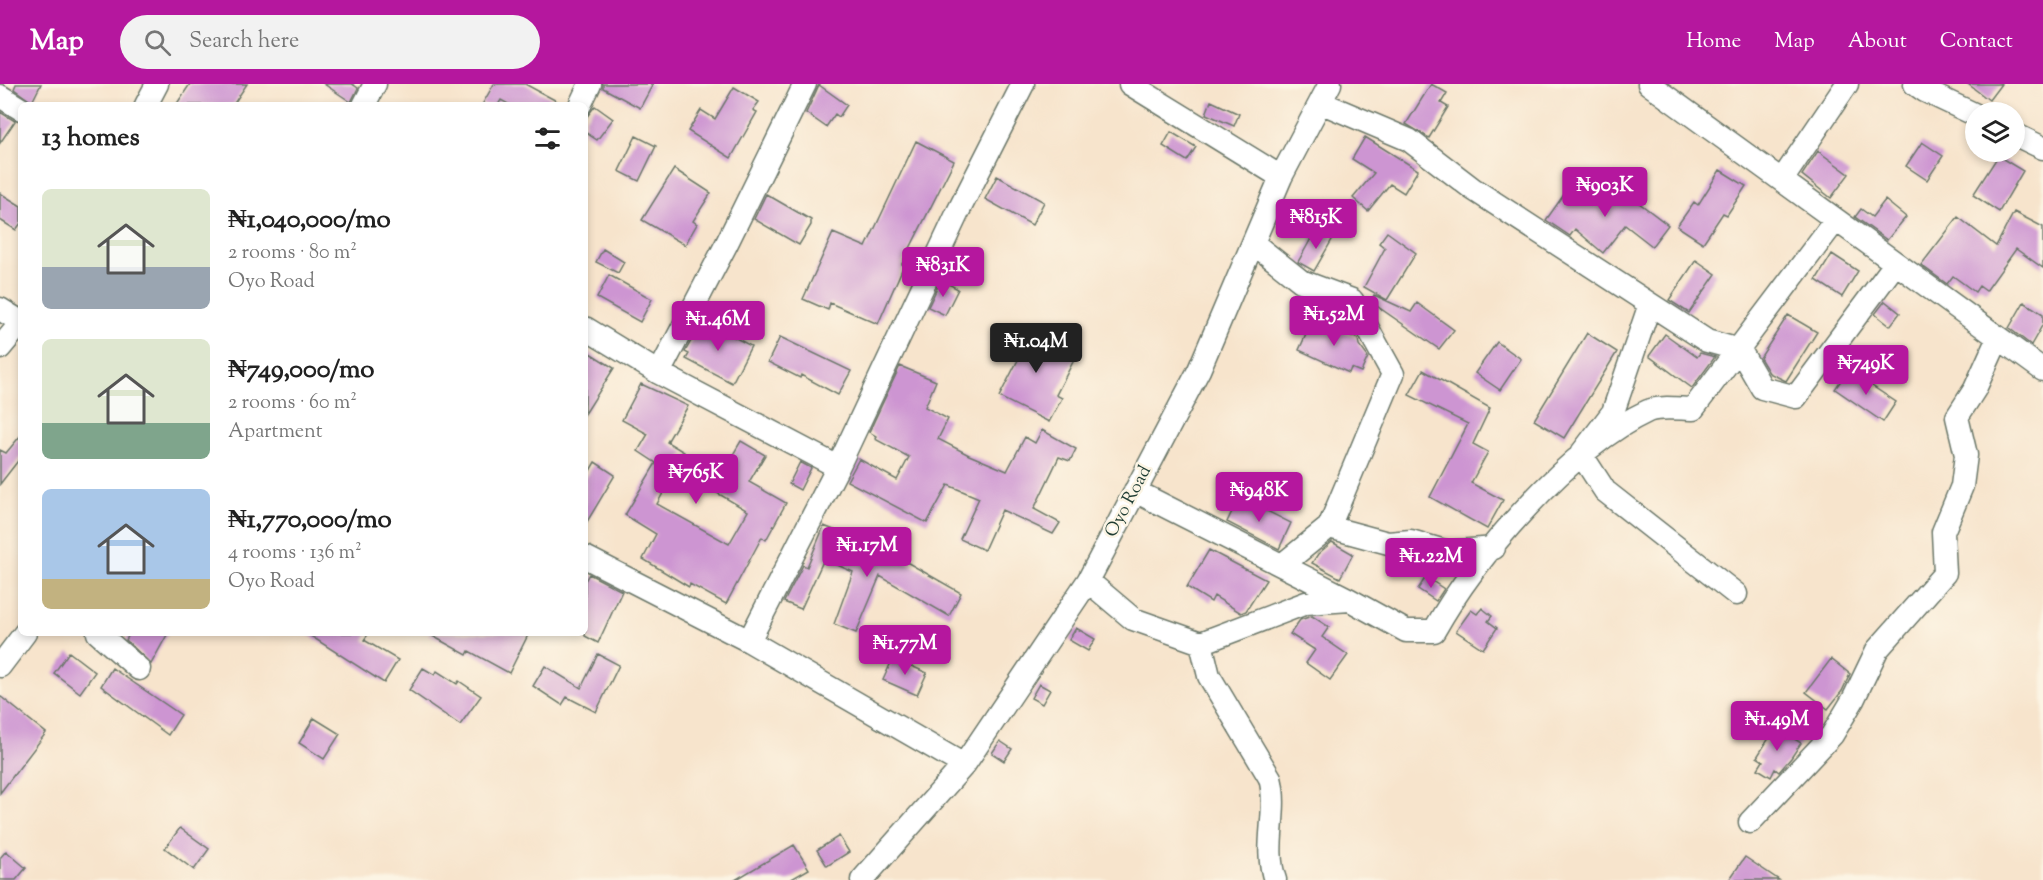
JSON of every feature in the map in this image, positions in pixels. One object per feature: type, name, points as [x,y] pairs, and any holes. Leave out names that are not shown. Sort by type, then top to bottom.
[{"type":"street","points":[[148,102],[157,84]]},
{"type":"street","points":[[366,102],[375,84]]},
{"type":"street","points":[[581,102],[590,84]]},
{"type":"street","points":[[659,373],[726,245],[805,84]]},
{"type":"street","points":[[749,641],[838,467],[958,212],[1023,84]]},
{"type":"street","points":[[1130,84],[1281,177]]},
{"type":"street","points":[[1648,84],[2043,370]]},
{"type":"street","points":[[1783,180],[1847,84]]},
{"type":"street","points":[[1915,84],[1965,109]]},
{"type":"street","points":[[1326,94],[1409,140],[1473,189],[1707,341],[1740,350],[1762,388],[1796,397],[1895,264]]},
{"type":"street","name":"Oyo Road","points":[[862,880],[964,765],[1088,581],[1199,370],[1281,177],[1326,94]]},
{"type":"street","points":[[0,96],[18,107]]},
{"type":"street","points":[[2025,139],[2043,148]]},
{"type":"street","points":[[1581,454],[1650,410],[1693,409],[1740,350],[1835,220]]},
{"type":"street","points":[[1253,243],[1301,281],[1352,300],[1393,374],[1329,527],[1281,565]]},
{"type":"street","points":[[1135,491],[1350,600],[1406,631],[1434,631],[1456,592],[1534,500],[1581,454],[1613,412],[1650,304]]},
{"type":"street","points":[[0,309],[18,320]]},
{"type":"street","points":[[0,348],[18,326]]},
{"type":"street","points":[[588,330],[659,373],[838,467]]},
{"type":"street","points":[[1750,822],[1832,735],[1853,700],[1877,650],[1946,573],[1943,532],[1962,486],[1966,455],[1957,417],[1975,389],[1998,338]]},
{"type":"street","points":[[1581,454],[1605,491],[1736,594]]},
{"type":"street","points":[[1329,527],[1388,543],[1411,541],[1448,552],[1494,548]]},
{"type":"street","points":[[588,559],[749,641],[964,765]]},
{"type":"street","points":[[1088,581],[1132,619],[1201,644],[1306,603],[1350,600]]},
{"type":"street","points":[[0,666],[23,636]]},
{"type":"street","points":[[101,636],[139,669]]},
{"type":"street","points":[[1201,644],[1209,676],[1270,778],[1274,793],[1269,850],[1275,880]]},
{"type":"building","points":[[16,84],[41,84],[32,102],[14,89]]},
{"type":"building","points":[[190,84],[247,84],[235,102],[178,102]]},
{"type":"building","points":[[324,84],[352,84],[358,88],[351,102]]},
{"type":"building","points":[[494,84],[525,84],[558,102],[505,102],[501,100],[500,102],[484,102]]},
{"type":"building","points":[[603,84],[653,84],[640,108],[603,88]]},
{"type":"building","points":[[1431,84],[1447,93],[1441,103],[1448,107],[1429,138],[1406,124]]},
{"type":"building","points":[[1968,84],[2001,84],[1989,100]]},
{"type":"building","points":[[819,85],[847,105],[839,117],[835,114],[826,127],[806,113]]},
{"type":"building","points":[[734,87],[759,102],[753,110],[757,112],[731,158],[688,131],[701,110],[715,119]]},
{"type":"building","points":[[1211,101],[1239,114],[1234,126],[1206,114]]},
{"type":"building","points":[[595,106],[613,119],[597,140],[588,134],[588,115]]},
{"type":"building","points":[[0,112],[15,121],[0,143]]},
{"type":"building","points":[[1171,132],[1196,147],[1187,161],[1163,146]]},
{"type":"building","points":[[636,136],[656,146],[639,181],[619,171]]},
{"type":"building","points":[[1365,137],[1418,170],[1404,193],[1390,184],[1368,211],[1353,198],[1374,173],[1352,159]]},
{"type":"building","points":[[916,141],[954,161],[902,264],[904,265],[878,324],[830,303],[828,310],[803,299],[833,233],[866,247]]},
{"type":"building","points":[[1922,142],[1943,156],[1927,180],[1906,166]]},
{"type":"building","points":[[1818,151],[1849,174],[1831,198],[1802,175]]},
{"type":"building","points":[[1994,162],[2008,162],[2023,171],[1999,212],[1973,195]]},
{"type":"building","points":[[674,169],[711,193],[693,221],[697,224],[685,245],[642,220]]},
{"type":"building","points":[[1720,170],[1746,186],[1727,215],[1723,213],[1703,243],[1677,226],[1694,202],[1698,205]]},
{"type":"building","points":[[997,176],[1044,202],[1032,225],[985,199]]},
{"type":"building","points":[[1570,186],[1598,206],[1609,190],[1614,193],[1618,187],[1668,225],[1652,246],[1625,225],[1603,253],[1575,229],[1570,236],[1546,220]]},
{"type":"building","points":[[0,193],[18,204],[18,227],[16,230],[0,220]]},
{"type":"building","points":[[766,194],[811,220],[811,225],[799,245],[754,219]]},
{"type":"building","points":[[1885,200],[1906,217],[1887,240],[1855,217],[1861,209],[1872,217]]},
{"type":"building","points":[[2014,212],[2043,227],[2043,268],[2016,249],[1986,291],[1979,286],[1975,292],[1953,276],[1947,284],[1921,265],[1958,217],[1996,246]]},
{"type":"building","points":[[1317,228],[1333,238],[1314,271],[1298,262]]},
{"type":"building","points":[[1387,232],[1416,253],[1387,300],[1364,287],[1385,248],[1379,243]]},
{"type":"building","points":[[603,249],[624,262],[618,273],[596,262]]},
{"type":"building","points":[[1832,254],[1858,271],[1842,297],[1816,280]]},
{"type":"building","points":[[1696,260],[1716,274],[1689,313],[1669,300]]},
{"type":"building","points":[[609,275],[652,299],[640,322],[597,298]]},
{"type":"building","points":[[941,280],[958,289],[945,315],[928,307]]},
{"type":"building","points":[[1374,295],[1411,312],[1417,303],[1454,330],[1439,349],[1371,302]]},
{"type":"building","points":[[1885,301],[1900,313],[1890,326],[1875,314]]},
{"type":"building","points":[[2024,302],[2043,314],[2043,324],[2031,345],[2009,328]]},
{"type":"building","points":[[1788,315],[1817,332],[1786,381],[1769,373],[1760,358]]},
{"type":"building","points":[[1314,317],[1358,339],[1359,345],[1368,357],[1361,372],[1351,368],[1349,373],[1299,350]]},
{"type":"building","points":[[706,322],[751,346],[732,383],[686,359],[689,354],[685,352],[695,334],[699,336]]},
{"type":"building","points":[[1018,326],[1076,356],[1056,395],[1062,398],[1049,422],[999,397],[1019,358],[1005,351]]},
{"type":"building","points":[[1587,333],[1617,352],[1564,438],[1534,420]]},
{"type":"building","points":[[1665,334],[1697,357],[1700,353],[1715,357],[1692,388],[1649,356]]},
{"type":"building","points":[[780,337],[851,371],[838,395],[801,375],[800,378],[768,362]]},
{"type":"building","points":[[1497,342],[1521,359],[1500,390],[1475,373]]},
{"type":"building","points":[[588,352],[614,368],[588,409]]},
{"type":"building","points":[[900,366],[936,381],[925,407],[948,419],[938,439],[969,455],[1007,471],[1025,437],[1035,443],[1042,430],[1076,449],[1070,461],[1059,457],[1034,509],[1060,523],[1053,534],[1002,510],[984,550],[960,539],[979,498],[948,485],[927,523],[847,481],[859,459],[897,480],[909,457],[875,439],[876,436],[869,432]]},
{"type":"building","points":[[1423,370],[1490,408],[1473,444],[1488,452],[1471,483],[1503,500],[1487,529],[1430,497],[1468,424],[1409,395]]},
{"type":"building","points":[[1848,370],[1896,402],[1883,422],[1835,389]]},
{"type":"building","points":[[641,384],[688,406],[667,442],[684,452],[664,484],[667,486],[657,504],[729,544],[748,511],[712,490],[741,441],[765,455],[749,482],[786,503],[766,540],[762,537],[726,604],[690,584],[689,587],[643,559],[656,534],[625,515],[656,463],[638,451],[648,434],[622,420]]},
{"type":"building","points":[[18,439],[18,461],[0,484],[0,450],[6,453]]},
{"type":"building","points":[[595,462],[615,475],[588,520],[588,474]]},
{"type":"building","points":[[800,462],[811,468],[800,490],[789,484]]},
{"type":"building","points":[[1239,497],[1291,523],[1279,549],[1227,522]]},
{"type":"building","points":[[824,526],[889,552],[961,593],[949,616],[880,576],[856,633],[834,624],[853,572],[824,559],[801,609],[784,602],[803,565],[807,567]]},
{"type":"building","points":[[1332,542],[1353,554],[1340,578],[1312,563],[1318,554]]},
{"type":"building","points":[[1209,550],[1266,580],[1246,611],[1241,613],[1214,596],[1211,602],[1187,587]]},
{"type":"building","points":[[589,574],[622,591],[598,643],[585,636],[588,636]]},
{"type":"building","points":[[1426,577],[1444,589],[1436,601],[1418,589]]},
{"type":"building","points":[[1482,608],[1492,616],[1488,621],[1497,628],[1483,649],[1456,631],[1471,610],[1477,614]]},
{"type":"building","points":[[1312,616],[1329,627],[1322,637],[1348,655],[1330,680],[1306,663],[1315,650],[1290,634],[1300,620]]},
{"type":"building","points":[[1076,628],[1095,639],[1088,651],[1069,640]]},
{"type":"building","points":[[128,636],[166,636],[151,664],[126,640]]},
{"type":"building","points":[[311,636],[367,636],[364,640],[398,660],[384,683]]},
{"type":"building","points":[[432,636],[528,636],[509,673],[469,651],[467,655]]},
{"type":"building","points":[[69,652],[95,672],[80,693],[54,673]]},
{"type":"building","points":[[598,654],[619,665],[596,712],[567,697],[562,705],[533,686],[545,666],[581,688]]},
{"type":"building","points":[[893,658],[927,673],[917,695],[883,680]]},
{"type":"building","points":[[1831,659],[1850,674],[1842,691],[1828,709],[1806,692]]},
{"type":"building","points":[[112,668],[181,715],[168,735],[101,686]]},
{"type":"building","points":[[423,668],[435,675],[437,671],[457,684],[459,681],[481,696],[460,725],[409,690]]},
{"type":"building","points":[[1039,684],[1050,690],[1042,704],[1031,698]]},
{"type":"building","points":[[0,696],[46,733],[0,793]]},
{"type":"building","points":[[314,718],[340,734],[324,759],[299,743]]},
{"type":"building","points":[[1776,727],[1801,743],[1779,772],[1775,769],[1771,777],[1758,769],[1763,761],[1757,757]]},
{"type":"building","points":[[1000,741],[1012,749],[1004,761],[992,753]]},
{"type":"building","points":[[180,828],[209,849],[194,870],[165,848]]},
{"type":"building","points":[[839,836],[849,852],[827,866],[817,850]]},
{"type":"building","points":[[794,845],[809,869],[790,880],[735,880]]},
{"type":"building","points":[[6,851],[26,868],[16,880],[0,880],[0,858]]},
{"type":"building","points":[[1745,857],[1779,880],[1729,880]]}]
